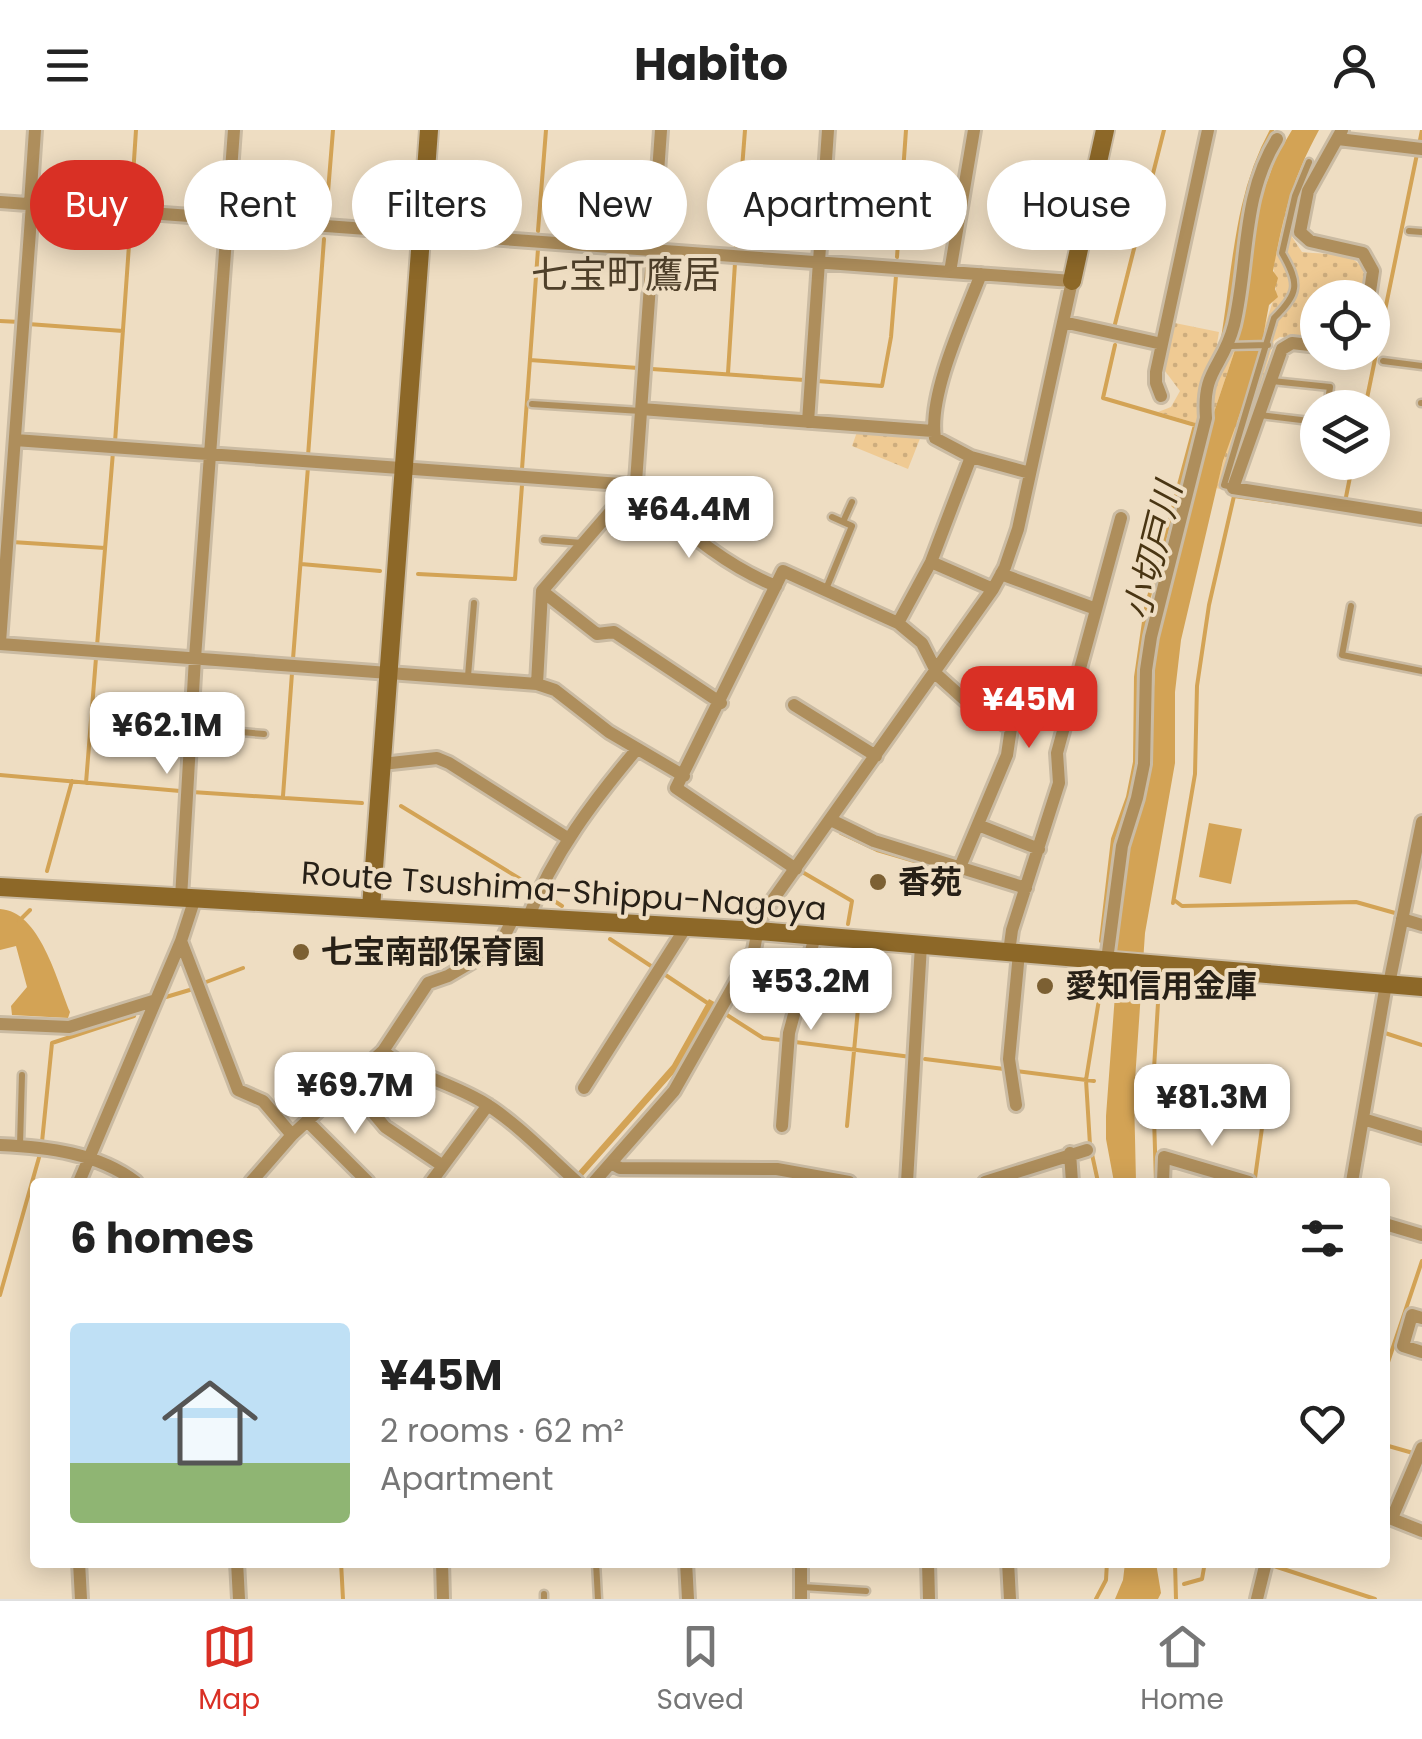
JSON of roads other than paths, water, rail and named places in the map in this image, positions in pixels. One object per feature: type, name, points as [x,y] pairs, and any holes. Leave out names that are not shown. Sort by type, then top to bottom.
[{"type":"main road","points":[[427,160],[429,130]]},
{"type":"main road","points":[[1072,280],[1105,130]]},
{"type":"main road","points":[[371,908],[420,250]]},
{"type":"main road","name":"Route Tsushima-Shippu-Nagoya","points":[[10,887],[758,931],[1422,987]]},
{"type":"street","points":[[33,160],[35,130]]},
{"type":"street","points":[[232,160],[234,130]]},
{"type":"street","points":[[659,160],[661,130]]},
{"type":"street","points":[[808,422],[828,130]]},
{"type":"street","points":[[950,272],[974,130]]},
{"type":"street","points":[[1161,396],[1156,383],[1162,344],[1208,130]]},
{"type":"street","points":[[1372,280],[1374,271],[1363,253],[1310,242],[1300,232],[1308,191],[1340,134],[1416,149]]},
{"type":"street","points":[[1109,960],[1122,846],[1144,764],[1146,670],[1151,637],[1206,418],[1206,382],[1230,346],[1250,203],[1258,176],[1277,139]]},
{"type":"street","points":[[0,202],[30,204],[0,643],[537,684],[555,690],[609,732],[684,776]]},
{"type":"street","points":[[80,1178],[181,941],[188,898],[195,658],[226,250]]},
{"type":"street","points":[[537,684],[542,590],[634,484],[652,250],[1072,280],[1018,529],[1001,574],[760,918],[754,950],[674,1092],[598,1178]]},
{"type":"street","points":[[981,274],[943,377],[934,438],[971,456],[1030,473]]},
{"type":"street","points":[[1063,322],[1162,344]]},
{"type":"street","points":[[1300,343],[1286,345],[1234,488],[1422,518]]},
{"type":"street","points":[[641,410],[933,432]]},
{"type":"street","points":[[15,440],[634,484],[685,532],[740,571],[776,586]]},
{"type":"street","points":[[898,623],[930,562],[971,456]]},
{"type":"street","points":[[1016,1105],[1008,1059],[1014,952],[1026,888],[1060,783],[1057,753],[1121,518]]},
{"type":"street","points":[[930,562],[993,589]]},
{"type":"street","points":[[796,869],[676,788],[783,571],[898,623],[922,643],[936,672],[966,701],[1011,728],[1007,755],[960,867]]},
{"type":"street","points":[[1001,574],[1096,609]]},
{"type":"street","points":[[542,590],[598,634],[614,632],[720,703]]},
{"type":"street","points":[[794,705],[876,756]]},
{"type":"street","points":[[254,1178],[292,1135],[384,1051],[428,983],[448,976],[499,946],[599,795],[638,748]]},
{"type":"street","points":[[382,764],[437,758],[569,838]]},
{"type":"street","points":[[831,820],[874,841],[1026,888]]},
{"type":"street","points":[[1353,1178],[1422,822]]},
{"type":"street","points":[[978,825],[1039,849]]},
{"type":"street","points":[[0,874],[10,887]]},
{"type":"street","points":[[1402,919],[1422,925]]},
{"type":"street","points":[[584,1088],[686,927]]},
{"type":"street","points":[[782,1126],[789,1033],[815,936]]},
{"type":"street","points":[[181,941],[238,1090],[263,1101],[292,1135]]},
{"type":"street","points":[[907,1178],[922,945]]},
{"type":"street","points":[[0,1024],[70,1027],[153,1001]]},
{"type":"street","points":[[384,1051],[404,1068],[457,1088],[488,1105],[573,1178]]},
{"type":"street","points":[[349,1084],[385,1127],[443,1166]]},
{"type":"street","points":[[434,1178],[488,1105]]},
{"type":"street","points":[[1363,1119],[1422,1137]]},
{"type":"street","points":[[308,1122],[364,1178]]},
{"type":"street","points":[[0,1145],[44,1147],[87,1158],[130,1178]]},
{"type":"street","points":[[1026,1176],[1070,1153],[1087,1150]]},
{"type":"street","points":[[1070,1153],[1072,1178]]},
{"type":"street","points":[[1163,1178],[1164,1157],[1235,1178]]},
{"type":"street","points":[[611,1164],[666,1175],[777,1169],[812,1178]]},
{"type":"street","points":[[1390,1225],[1422,1235]]},
{"type":"street","points":[[1422,1318],[1412,1315],[1403,1346],[1422,1352]]},
{"type":"street","points":[[1390,1513],[1422,1448]]},
{"type":"street","points":[[1390,1518],[1422,1531]]},
{"type":"street","points":[[79,1568],[81,1599]]},
{"type":"street","points":[[237,1568],[239,1599]]},
{"type":"street","points":[[442,1568],[443,1599]]},
{"type":"street","points":[[686,1568],[688,1599]]},
{"type":"street","points":[[928,1568],[930,1599]]},
{"type":"street","points":[[1008,1568],[1010,1599]]},
{"type":"street","points":[[1257,1599],[1265,1568]]},
{"type":"lane","points":[[1234,488],[1224,485],[1274,318],[1292,298],[1295,287],[1291,268],[1282,254],[1295,196],[1309,162]]},
{"type":"lane","points":[[1409,231],[1422,232]]},
{"type":"lane","points":[[1230,346],[1267,345]]},
{"type":"lane","points":[[1390,362],[1422,366]]},
{"type":"lane","points":[[1271,381],[1330,387],[1330,390]]},
{"type":"lane","points":[[532,404],[641,410]]},
{"type":"lane","points":[[1259,415],[1300,420]]},
{"type":"lane","points":[[843,522],[852,502]]},
{"type":"lane","points":[[825,590],[852,526],[832,517]]},
{"type":"lane","points":[[544,540],[583,543]]},
{"type":"lane","points":[[468,678],[474,603]]},
{"type":"lane","points":[[1351,606],[1342,655],[1422,671]]},
{"type":"lane","points":[[191,728],[264,734]]},
{"type":"lane","points":[[20,1146],[22,1075]]},
{"type":"lane","points":[[596,1568],[598,1599]]},
{"type":"lane","points":[[802,1593],[866,1591]]},
{"type":"waterway","points":[[134,160],[136,130]]},
{"type":"waterway","points":[[331,160],[333,130]]},
{"type":"waterway","points":[[538,231],[546,130]]},
{"type":"waterway","points":[[743,160],[745,130]]},
{"type":"waterway","points":[[897,257],[906,130]]},
{"type":"waterway","points":[[1115,324],[1164,130]]},
{"type":"waterway","points":[[1223,338],[1244,205],[1272,130]]},
{"type":"waterway","points":[[1419,145],[1422,130]]},
{"type":"waterway","points":[[1369,390],[1417,154]]},
{"type":"waterway","points":[[522,469],[538,249]]},
{"type":"waterway","points":[[115,442],[129,250]]},
{"type":"waterway","points":[[308,456],[323,250]]},
{"type":"waterway","points":[[728,373],[735,263]]},
{"type":"waterway","points":[[817,381],[882,386],[896,276]]},
{"type":"waterway","points":[[0,321],[20,322]]},
{"type":"waterway","points":[[28,324],[123,331]]},
{"type":"waterway","name":"小切戸川","points":[[1101,941],[1113,839],[1135,762],[1136,677],[1146,608],[1195,425],[1103,398],[1115,345]]},
{"type":"waterway","points":[[530,360],[638,368]]},
{"type":"waterway","points":[[652,369],[804,380]]},
{"type":"waterway","points":[[97,646],[113,452]]},
{"type":"waterway","points":[[293,659],[308,467]]},
{"type":"waterway","points":[[1345,502],[1349,480]]},
{"type":"waterway","points":[[418,574],[515,579],[522,485]]},
{"type":"waterway","points":[[1173,903],[1195,774],[1197,686],[1209,605],[1234,496],[1343,511]]},
{"type":"waterway","points":[[12,542],[105,548]]},
{"type":"waterway","points":[[301,564],[380,571]]},
{"type":"waterway","points":[[86,783],[96,658]]},
{"type":"waterway","points":[[283,796],[292,673]]},
{"type":"waterway","points":[[0,775],[180,791]]},
{"type":"waterway","points":[[47,871],[72,781]]},
{"type":"waterway","points":[[192,792],[362,803]]},
{"type":"waterway","points":[[401,806],[535,888]]},
{"type":"waterway","points":[[841,833],[877,850],[993,884]]},
{"type":"waterway","points":[[804,873],[852,901],[848,924]]},
{"type":"waterway","points":[[542,893],[562,906]]},
{"type":"waterway","points":[[1174,900],[1182,906],[1356,902],[1395,913]]},
{"type":"waterway","points":[[19,921],[30,910]]},
{"type":"waterway","points":[[610,939],[654,968]]},
{"type":"waterway","points":[[847,1126],[863,955]]},
{"type":"waterway","points":[[201,984],[243,968]]},
{"type":"waterway","points":[[664,974],[709,1004]]},
{"type":"waterway","points":[[1097,1178],[1090,1145],[1086,1080],[1101,987]]},
{"type":"waterway","points":[[166,997],[193,989]]},
{"type":"waterway","points":[[1156,1178],[1153,1085],[1158,1003]]},
{"type":"waterway","points":[[727,1015],[763,1038],[781,1040]]},
{"type":"waterway","points":[[42,1142],[52,1043],[134,1016]]},
{"type":"waterway","points":[[1385,1033],[1422,1045]]},
{"type":"waterway","points":[[795,1042],[911,1057]]},
{"type":"waterway","points":[[925,1059],[1004,1069]]},
{"type":"waterway","points":[[1016,1071],[1094,1081]]},
{"type":"waterway","points":[[1255,1178],[1267,1092]]},
{"type":"waterway","points":[[33,1178],[40,1154]]},
{"type":"waterway","points":[[0,1295],[30,1189]]},
{"type":"waterway","points":[[1390,1356],[1422,1261]]},
{"type":"waterway","points":[[1390,1446],[1413,1453]]},
{"type":"waterway","points":[[341,1568],[343,1599]]},
{"type":"waterway","points":[[1096,1599],[1106,1580],[1107,1568]]},
{"type":"waterway","points":[[1175,1568],[1176,1599]]},
{"type":"waterway","points":[[1184,1584],[1202,1579],[1204,1568]]},
{"type":"waterway","points":[[1280,1568],[1375,1599]]},
{"type":"place","name":"香苑","points":[[878,882]]},
{"type":"place","name":"七宝南部保育園","points":[[301,952]]},
{"type":"place","name":"愛知信用金庫","points":[[1045,986]]},
{"type":"district","name":"七宝町鷹居","points":[[626,275]]}]
